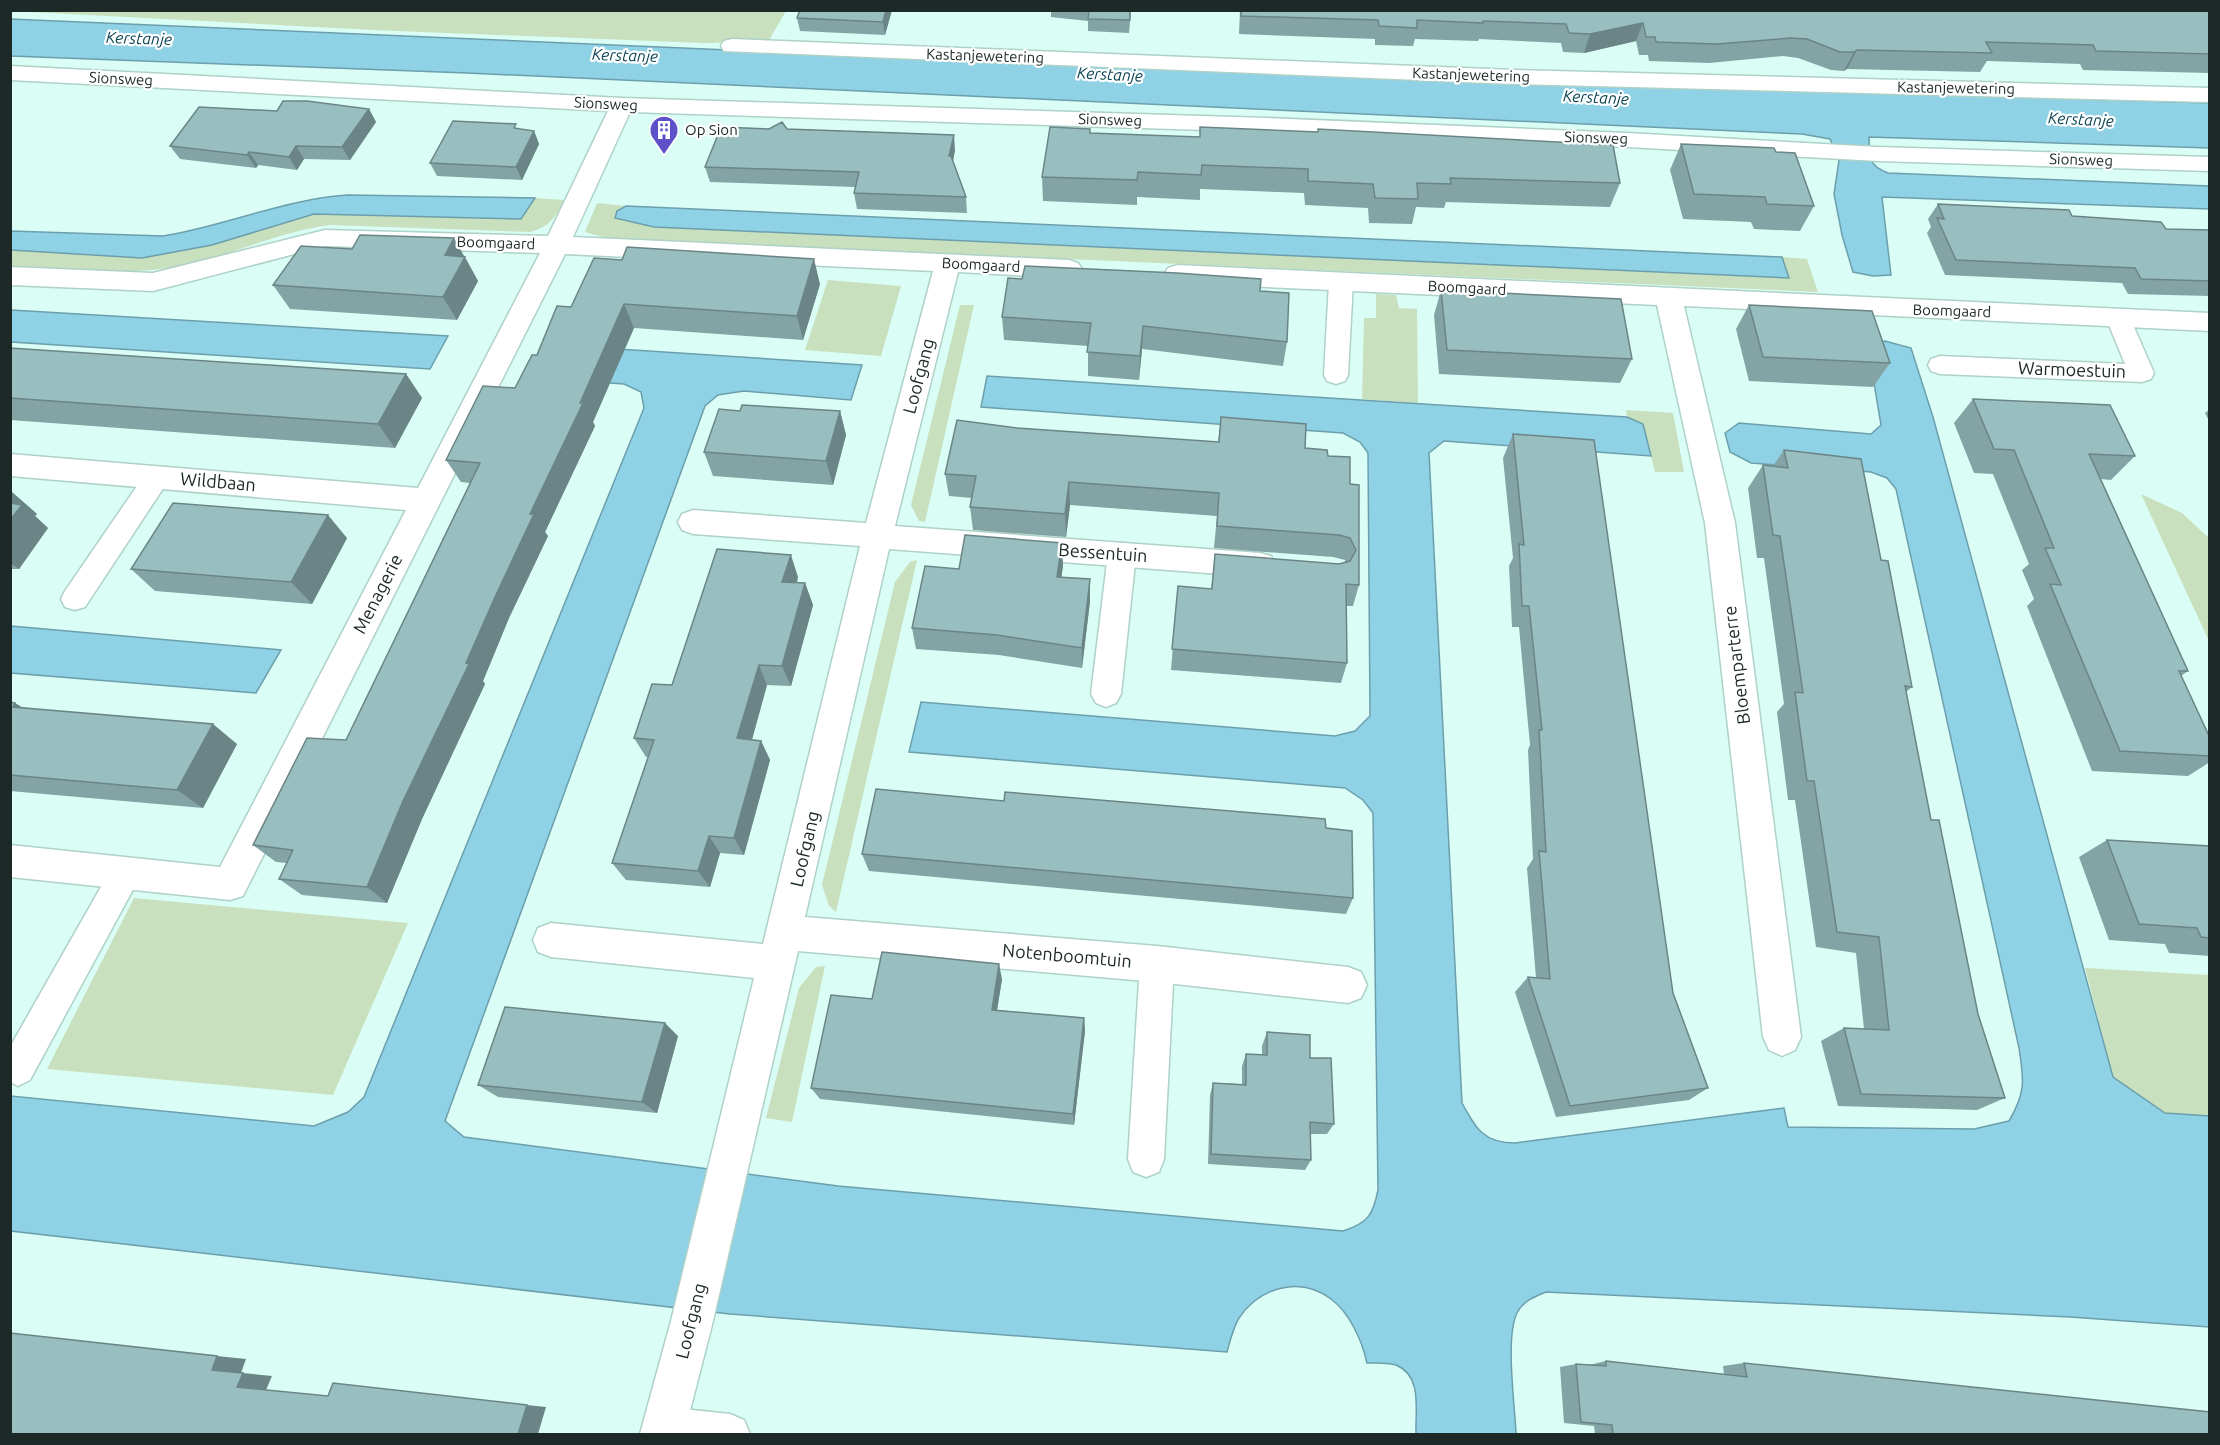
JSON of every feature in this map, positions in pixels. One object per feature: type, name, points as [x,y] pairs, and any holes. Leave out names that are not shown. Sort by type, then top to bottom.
[{"type":"street","name":"Kastanjewetering","points":[[732,46],[1505,76],[2210,95]]},
{"type":"street","name":"Sionsweg","points":[[10,73],[622,105],[1267,125],[1627,140],[1878,154],[2210,164]]},
{"type":"street","name":"Menagerie","points":[[10,861],[230,884],[557,245],[622,105]]},
{"type":"street","name":"Boomgaard","points":[[10,276],[153,282],[325,238],[557,245],[1091,270]]},
{"type":"street","name":"Loofgang","points":[[663,1431],[692,1321],[877,537],[948,263]]},
{"type":"street","name":"Boomgaard","points":[[1150,273],[2210,322]]},
{"type":"street","name":"Bloemparterre","points":[[1669,298],[1720,523],[1782,1036]]},
{"type":"street","name":"Wildbaan","points":[[10,465],[426,500]]},
{"type":"street","name":"Bessentuin","points":[[693,522],[1286,567]]},
{"type":"street","name":"Notenboomtuin","points":[[551,940],[1157,964],[1348,986]]},
{"type":"lane","points":[[1336,375],[1341,282]]},
{"type":"lane","name":"Warmoestuin","points":[[1940,364],[2142,373],[2118,318]]},
{"type":"lane","points":[[75,599],[157,477]]},
{"type":"lane","points":[[1106,694],[1122,554]]},
{"type":"lane","points":[[18,1068],[125,874]]},
{"type":"lane","points":[[1146,1159],[1157,964]]},
{"type":"lane","points":[[663,1431],[730,1434]]},
{"type":"green space","points":[[11,11],[786,11],[768,42],[703,43],[373,30]]},
{"type":"green space","points":[[535,198],[564,200],[551,221],[530,232],[331,225],[293,233],[199,262],[159,269],[96,271],[11,266],[11,250],[142,258],[212,245],[314,214],[521,219]]},
{"type":"green space","points":[[597,203],[626,206],[617,211],[654,227],[1788,278],[1782,257],[1807,259],[1818,292],[610,239],[585,232]]},
{"type":"green space","points":[[828,280],[901,286],[881,356],[805,350]]},
{"type":"green space","points":[[1376,294],[1396,295],[1399,308],[1417,309],[1418,403],[1362,399],[1364,318],[1376,318]]},
{"type":"green space","points":[[960,305],[974,305],[925,522],[919,521],[911,505]]},
{"type":"green space","points":[[1626,410],[1673,413],[1684,472],[1655,472],[1643,424],[1627,417]]},
{"type":"green space","points":[[2141,494],[2182,513],[2209,538],[2209,641]]},
{"type":"green space","points":[[917,560],[836,912],[829,906],[822,885],[895,582],[910,562]]},
{"type":"green space","points":[[134,898],[408,923],[333,1095],[47,1069]]},
{"type":"green space","points":[[825,966],[792,1122],[766,1118],[799,988],[816,967]]},
{"type":"green space","points":[[2085,968],[2209,975],[2209,1116],[2165,1113],[2113,1077]]},
{"type":"water","name":"Kerstanje","points":[[10,19],[1333,76],[2209,103],[2209,148],[1869,137],[1871,160],[1876,167],[1888,173],[2209,186],[2209,209],[1882,197],[1891,275],[1873,276],[1853,272],[1842,235],[1834,194],[1839,160],[1830,139],[1802,134],[467,73],[11,56]]},
{"type":"water","points":[[348,195],[535,198],[521,219],[314,214],[212,245],[142,258],[11,250],[11,231],[163,236],[278,207]]},
{"type":"water","points":[[626,206],[1782,257],[1789,278],[654,227],[615,218],[617,211]]},
{"type":"water","points":[[11,310],[448,336],[430,369],[11,342]]},
{"type":"water","points":[[1885,341],[1911,348],[1933,417],[2113,1077],[2165,1113],[2209,1116],[2209,1327],[2070,1317],[1546,1292],[1522,1305],[1513,1324],[1511,1354],[1516,1434],[1416,1434],[1416,1395],[1405,1370],[1396,1365],[1367,1363],[1358,1337],[1344,1312],[1331,1299],[1306,1288],[1281,1288],[1269,1292],[1248,1307],[1233,1330],[1227,1352],[730,1314],[11,1231],[11,1096],[314,1126],[348,1112],[364,1097],[644,408],[641,392],[624,384],[528,377],[542,344],[862,365],[851,400],[744,391],[718,395],[705,406],[445,1121],[464,1137],[838,1186],[1343,1231],[1358,1225],[1368,1217],[1374,1206],[1378,1190],[1373,813],[1363,800],[1345,788],[909,752],[921,702],[1335,736],[1355,731],[1370,716],[1368,453],[1360,442],[1343,433],[981,407],[987,376],[1627,417],[1643,424],[1651,456],[1444,441],[1429,453],[1462,1103],[1482,1133],[1496,1140],[1515,1143],[1784,1108],[1788,1127],[1974,1129],[2009,1121],[2021,1094],[2022,1069],[2019,1048],[1896,489],[1887,478],[1871,472],[1751,463],[1730,452],[1725,433],[1739,423],[1871,434],[1881,425],[1868,347]]},
{"type":"water","points":[[10,626],[281,650],[256,693],[11,673]]},
{"type":"building","points":[[800,10],[886,10],[883,22],[797,18]]},
{"type":"building","points":[[1089,10],[1130,10],[1130,20],[1088,19]]},
{"type":"building","points":[[1241,10],[2210,10],[2210,54],[2096,51],[2093,45],[1986,42],[1992,53],[1857,50],[1840,52],[1807,39],[1791,38],[1717,44],[1656,42],[1655,37],[1646,37],[1643,23],[1590,34],[1569,33],[1566,24],[1417,20],[1417,28],[1379,26],[1378,20],[1241,16]]},
{"type":"building","points":[[283,101],[307,101],[369,109],[342,147],[296,146],[289,157],[249,152],[247,155],[170,146],[199,107],[277,111]]},
{"type":"building","points":[[453,121],[516,124],[514,128],[534,131],[516,167],[430,163]]},
{"type":"building","points":[[782,122],[787,129],[954,135],[949,156],[951,156],[966,197],[854,193],[859,172],[705,167],[721,127],[769,129]]},
{"type":"building","points":[[1050,127],[1090,129],[1090,133],[1200,137],[1200,127],[1318,132],[1318,129],[1613,145],[1620,183],[1450,178],[1451,184],[1417,183],[1418,199],[1375,198],[1373,184],[1308,181],[1308,169],[1202,165],[1201,175],[1138,172],[1137,180],[1042,177]]},
{"type":"building","points":[[1681,144],[1774,148],[1776,152],[1795,153],[1814,206],[1767,204],[1765,197],[1694,194]]},
{"type":"building","points":[[1938,204],[2069,210],[2072,216],[2161,222],[2166,229],[2210,230],[2210,281],[2141,279],[2135,268],[1956,260],[1937,218],[1944,219]]},
{"type":"building","points":[[360,235],[454,238],[445,255],[465,257],[443,297],[273,285],[301,246],[352,249]]},
{"type":"building","points":[[627,247],[814,259],[797,316],[624,304],[580,403],[583,403],[530,514],[534,514],[466,663],[469,664],[403,801],[367,887],[279,879],[293,850],[253,845],[307,738],[346,740],[480,463],[446,460],[483,386],[515,388],[532,355],[537,355],[557,306],[571,307],[594,258],[622,260]]},
{"type":"building","points":[[1025,266],[1261,279],[1260,291],[1289,293],[1287,342],[1143,326],[1140,356],[1087,352],[1091,323],[1002,317],[1008,278],[1022,279]]},
{"type":"building","points":[[1441,290],[1621,299],[1632,359],[1447,350]]},
{"type":"building","points":[[1749,305],[1872,311],[1890,363],[1763,357]]},
{"type":"building","points":[[10,348],[406,374],[378,424],[10,398]]},
{"type":"building","points":[[1973,399],[2110,405],[2135,456],[2089,454],[2188,671],[2179,671],[2210,738],[2210,756],[2120,751],[2050,584],[2061,585],[2045,548],[2054,548],[2014,450],[1994,449]]},
{"type":"building","points":[[742,405],[840,411],[826,461],[704,452],[719,409],[740,411]]},
{"type":"building","points":[[1221,417],[1306,424],[1305,448],[1327,450],[1328,456],[1350,457],[1350,484],[1359,485],[1359,585],[1346,584],[1347,663],[1172,649],[1178,586],[1212,589],[1215,554],[1339,564],[1350,561],[1356,550],[1350,538],[1339,535],[1217,526],[1219,493],[1069,482],[1065,514],[970,507],[976,476],[945,474],[957,420],[1017,428],[1219,442]]},
{"type":"building","points":[[1513,434],[1594,440],[1673,993],[1708,1088],[1570,1106],[1528,977],[1550,979],[1539,851],[1546,852],[1539,730],[1542,730],[1529,606],[1522,606],[1519,544],[1524,545]]},
{"type":"building","points":[[1784,450],[1861,459],[1881,560],[1888,561],[1912,687],[1905,686],[1931,820],[1939,820],[1978,1014],[2005,1098],[1861,1094],[1844,1028],[1889,1030],[1879,937],[1837,932],[1814,781],[1807,781],[1795,692],[1803,693],[1780,536],[1773,535],[1763,465],[1788,468]]},
{"type":"building","points":[[10,503],[22,505],[10,520]]},
{"type":"building","points":[[173,503],[328,515],[291,582],[131,569]]},
{"type":"building","points":[[965,535],[1062,543],[1057,577],[1090,579],[1082,648],[997,635],[912,628],[925,566],[959,569]]},
{"type":"building","points":[[717,549],[791,555],[782,582],[805,583],[782,666],[759,665],[737,738],[761,741],[734,838],[709,836],[698,871],[612,863],[654,740],[634,738],[652,684],[672,685]]},
{"type":"building","points":[[10,702],[15,703],[13,707],[213,724],[177,790],[10,775]]},
{"type":"building","points":[[876,789],[1004,801],[1005,792],[1325,819],[1326,828],[1352,831],[1353,898],[862,854]]},
{"type":"building","points":[[2107,840],[2210,846],[2210,938],[2201,937],[2197,928],[2139,924]]},
{"type":"building","points":[[882,952],[999,964],[992,1010],[1084,1018],[1073,1114],[811,1088],[831,995],[872,999]]},
{"type":"building","points":[[505,1007],[665,1023],[642,1102],[478,1085]]},
{"type":"building","points":[[1267,1032],[1310,1035],[1310,1058],[1331,1058],[1334,1124],[1310,1122],[1311,1160],[1211,1154],[1213,1083],[1246,1085],[1246,1054],[1267,1055]]},
{"type":"building","points":[[10,1333],[217,1356],[212,1370],[243,1373],[237,1387],[328,1396],[333,1383],[527,1405],[518,1434],[10,1434]]},
{"type":"building","points":[[1606,1361],[1747,1377],[1744,1363],[2210,1412],[2210,1434],[1613,1434],[1612,1425],[1581,1422],[1576,1364],[1606,1366]]},
{"type":"place","name":"Op Sion","points":[[664,156]]}]
